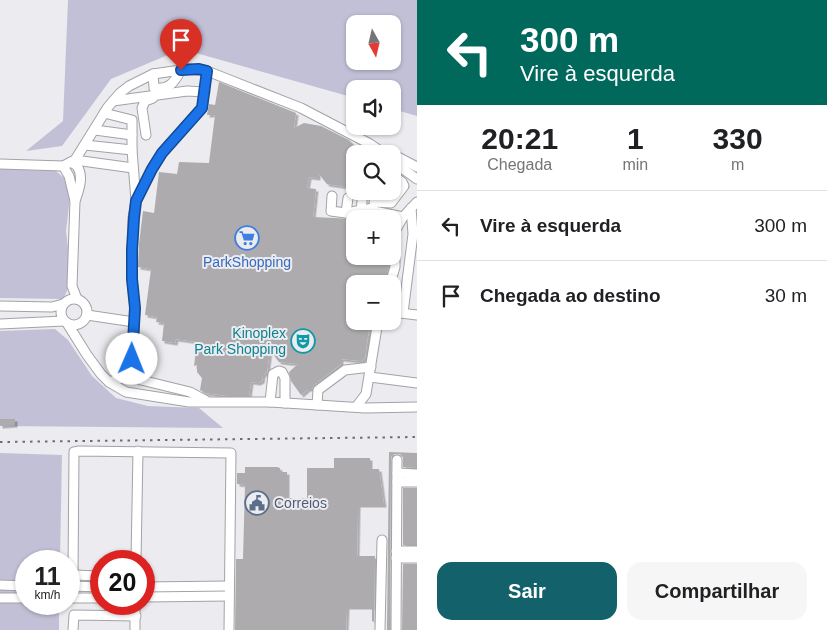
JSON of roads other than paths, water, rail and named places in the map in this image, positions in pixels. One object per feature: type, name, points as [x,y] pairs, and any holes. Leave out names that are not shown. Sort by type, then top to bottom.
[{"type":"street","points":[[189,397],[126,392],[109,382],[87,356],[65,322],[60,310],[72,290],[75,201],[69,176],[70,163],[85,145],[104,113],[113,101],[129,86],[153,74],[199,69],[302,108],[370,144]]},
{"type":"street","points":[[153,74],[154,88],[168,88],[174,83],[181,70]]},
{"type":"street","points":[[136,201],[162,153],[202,108],[207,71]]},
{"type":"street","points":[[146,135],[143,105],[149,99],[187,90],[205,92]]},
{"type":"street","points":[[113,101],[160,96]]},
{"type":"street","points":[[104,113],[132,119],[132,150],[136,201],[132,279],[135,308],[131,375]]},
{"type":"street","points":[[95,130],[132,135]]},
{"type":"street","points":[[85,145],[132,150]]},
{"type":"street","points":[[401,159],[417,167]]},
{"type":"street","points":[[0,164],[70,163],[133,168]]},
{"type":"street","points":[[401,167],[417,179]]},
{"type":"street","points":[[332,196],[330,210],[346,213]]},
{"type":"street","points":[[374,210],[375,200]]},
{"type":"street","points":[[363,210],[393,200]]},
{"type":"street","points":[[401,220],[414,205]]},
{"type":"street","points":[[414,205],[415,234],[402,314],[417,315]]},
{"type":"street","points":[[401,231],[415,234]]},
{"type":"street","points":[[0,324],[65,322],[73,325],[79,324],[87,315],[87,308],[84,303],[77,299],[72,290]]},
{"type":"street","points":[[0,306],[52,307],[77,299]]},
{"type":"street","points":[[87,315],[134,322]]},
{"type":"street","points":[[356,407],[366,394],[377,330]]},
{"type":"street","points":[[317,406],[318,390],[344,370],[370,372],[417,383]]},
{"type":"street","points":[[270,402],[273,374],[279,371],[282,372],[285,378],[285,403]]},
{"type":"street","points":[[109,382],[131,375],[189,397],[208,401],[270,402],[317,406],[417,407]]},
{"type":"street","points":[[366,394],[375,406]]},
{"type":"street","points":[[136,550],[138,451]]},
{"type":"street","points":[[90,576],[73,575],[74,452],[231,453],[229,630]]},
{"type":"street","points":[[396,630],[397,460]]},
{"type":"street","points":[[397,478],[417,474]]},
{"type":"street","points":[[397,478],[417,482]]},
{"type":"street","points":[[380,630],[382,540]]},
{"type":"street","points":[[396,554],[417,551]]},
{"type":"street","points":[[396,554],[417,558]]},
{"type":"street","points":[[0,585],[15,586]]},
{"type":"street","points":[[155,588],[229,586]]},
{"type":"street","points":[[155,596],[229,596]]},
{"type":"street","points":[[0,598],[15,598]]},
{"type":"street","points":[[73,630],[74,615],[136,616],[136,630]]},
{"type":"railway","points":[[0,442],[417,437]]},
{"type":"place","name":"ParkShopping","points":[[247,238]]},
{"type":"place","name":"Kinoplex Park Shopping","points":[[303,341]]},
{"type":"place","name":"Correios","points":[[257,503]]}]
